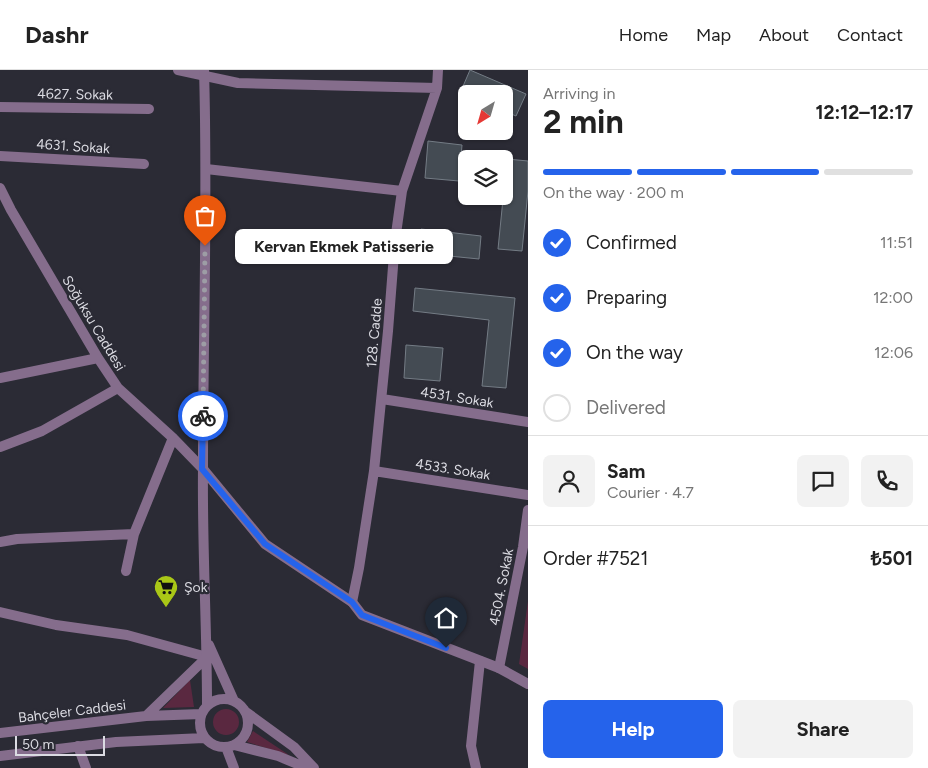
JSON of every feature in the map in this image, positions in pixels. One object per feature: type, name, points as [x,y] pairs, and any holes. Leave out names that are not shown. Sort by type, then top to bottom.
[{"type":"street","points":[[178,70],[204,73],[238,83],[437,88]]},
{"type":"street","name":"128. Cadde","points":[[352,602],[374,471],[395,241],[402,191],[437,88],[438,70]]},
{"type":"street","points":[[204,73],[206,169],[202,469],[207,657],[204,710],[199,722],[200,730],[204,738],[218,746],[230,746],[278,756],[308,768]]},
{"type":"street","name":"4627. Sokak","points":[[0,108],[149,109]]},
{"type":"street","name":"4631. Sokak","points":[[0,156],[144,164]]},
{"type":"street","points":[[206,169],[402,191]]},
{"type":"street","name":"Soğuksu Caddesi","points":[[0,188],[98,358],[118,388],[173,438],[202,469],[265,544],[352,602],[362,615],[499,668],[528,684]]},
{"type":"street","points":[[0,212],[11,210]]},
{"type":"street","points":[[0,378],[98,358]]},
{"type":"street","points":[[0,447],[42,431],[118,388]]},
{"type":"street","name":"4531. Sokak","points":[[382,399],[528,422]]},
{"type":"street","points":[[126,571],[134,534],[173,438]]},
{"type":"street","name":"4533. Sokak","points":[[374,471],[528,495]]},
{"type":"street","name":"4504. Sokak","points":[[499,668],[528,510]]},
{"type":"street","points":[[0,542],[16,539],[134,534]]},
{"type":"street","points":[[0,612],[56,625],[127,635],[207,657]]},
{"type":"street","points":[[207,642],[234,701],[294,747],[314,768]]},
{"type":"street","points":[[146,716],[207,657]]},
{"type":"street","points":[[476,768],[471,746],[480,661]]},
{"type":"street","points":[[204,710],[219,699],[234,701]]},
{"type":"street","name":"Bahçeler Caddesi","points":[[0,733],[204,710]]},
{"type":"street","points":[[230,746],[240,741],[245,735],[248,720],[246,712]]},
{"type":"street","points":[[0,756],[78,746],[204,738]]},
{"type":"street","points":[[78,746],[86,768]]},
{"type":"street","points":[[230,746],[234,768]]},
{"type":"shaded area","points":[[528,601],[528,669],[519,664]]},
{"type":"shaded area","points":[[190,680],[194,707],[163,708]]},
{"type":"shaded area","points":[[226,709],[235,713],[239,722],[235,731],[226,735],[217,731],[213,722],[217,713]]},
{"type":"shaded area","points":[[253,731],[289,755],[247,742]]},
{"type":"building","points":[[470,70],[505,85],[464,85]]},
{"type":"building","points":[[513,88],[526,94],[516,116],[513,115]]},
{"type":"building","points":[[428,141],[462,145],[462,150],[458,150],[458,181],[425,178]]},
{"type":"building","points":[[513,160],[528,161],[528,191],[522,251],[498,249],[502,205],[513,205]]},
{"type":"building","points":[[421,229],[481,236],[479,259],[419,253]]},
{"type":"building","points":[[415,288],[515,298],[506,388],[482,386],[489,320],[413,311]]},
{"type":"building","points":[[406,345],[443,348],[440,381],[404,378]]},
{"type":"way so far","points":[[203,416],[205,246]]},
{"type":"place","name":"Kervan Ekmek Patisserie","points":[[205,246]]},
{"type":"place","name":"Şok","points":[[166,608]]},
{"type":"route","points":[[203,416],[202,469],[265,544],[352,602],[362,615],[446,648]]}]
